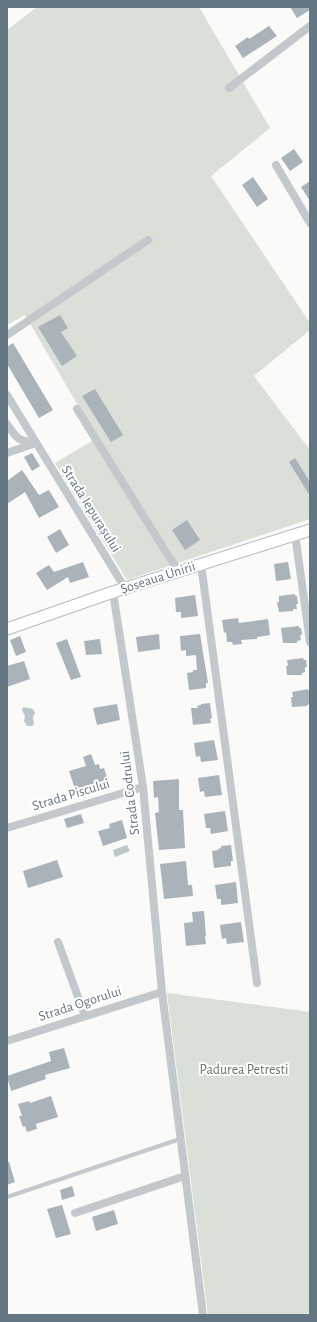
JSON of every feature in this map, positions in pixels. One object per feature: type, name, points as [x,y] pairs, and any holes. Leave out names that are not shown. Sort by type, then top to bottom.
[{"type":"main road","name":"Șoseaua Unirii","points":[[7,629],[125,588],[310,530]]},
{"type":"street","points":[[229,88],[310,26]]},
{"type":"street","points":[[276,165],[310,223]]},
{"type":"street","points":[[7,335],[148,240]]},
{"type":"street","name":"Strada Iepurașului","points":[[7,395],[125,588]]},
{"type":"street","points":[[77,409],[179,571]]},
{"type":"street","points":[[7,424],[18,439],[24,442],[36,443]]},
{"type":"street","points":[[7,453],[36,443]]},
{"type":"street","points":[[295,534],[310,642]]},
{"type":"street","points":[[201,564],[257,983]]},
{"type":"street","name":"Strada Codrului","points":[[113,592],[143,787],[162,992],[203,1315]]},
{"type":"street","name":"Strada Piscului","points":[[7,828],[143,787]]},
{"type":"street","points":[[58,942],[85,1016]]},
{"type":"street","name":"Strada Ogorului","points":[[7,1041],[162,992]]},
{"type":"street","points":[[74,1213],[185,1176]]},
{"type":"lane","points":[[7,1197],[180,1139]]},
{"type":"green space","points":[[37,7],[199,7],[270,128],[211,176],[310,323],[310,330],[254,376],[310,450],[310,519],[127,580],[55,463],[97,438],[25,315],[7,325],[7,30]]},
{"type":"green space","name":"Padurea Petresti","points":[[167,993],[310,1012],[310,1312],[305,1315],[208,1315]]},
{"type":"shaded area","points":[[23,707],[33,709],[35,713],[33,717],[34,724],[32,726],[27,726],[24,721],[25,716],[22,710]]},
{"type":"shaded area","points":[[127,845],[130,851],[115,857],[113,850]]},
{"type":"building","points":[[290,7],[310,7],[310,10],[297,18]]},
{"type":"building","points":[[269,26],[277,36],[243,58],[235,46]]},
{"type":"building","points":[[294,149],[303,162],[290,171],[281,158]]},
{"type":"building","points":[[253,177],[268,199],[257,207],[242,185]]},
{"type":"building","points":[[310,181],[310,201],[301,187]]},
{"type":"building","points":[[60,315],[68,328],[61,332],[77,356],[62,366],[38,327]]},
{"type":"building","points":[[13,343],[53,410],[39,418],[7,364],[7,347]]},
{"type":"building","points":[[95,389],[123,435],[111,442],[82,396]]},
{"type":"building","points":[[32,453],[40,466],[32,471],[24,457]]},
{"type":"building","points":[[295,458],[310,482],[310,496],[289,462]]},
{"type":"building","points":[[22,470],[39,495],[49,490],[59,507],[39,518],[25,492],[7,504],[7,481]]},
{"type":"building","points":[[187,520],[200,540],[185,550],[172,530]]},
{"type":"building","points":[[60,529],[69,545],[56,553],[47,537]]},
{"type":"building","points":[[83,562],[89,577],[70,583],[68,577],[47,590],[36,573],[49,565],[54,572]]},
{"type":"building","points":[[288,562],[291,579],[276,581],[274,564]]},
{"type":"building","points":[[295,594],[295,596],[297,596],[297,609],[293,609],[293,611],[279,612],[277,602],[279,602],[279,596]]},
{"type":"building","points":[[195,595],[198,616],[181,618],[181,612],[176,612],[175,598]]},
{"type":"building","points":[[238,618],[239,623],[268,619],[270,635],[257,637],[257,639],[241,640],[242,644],[233,645],[232,642],[227,642],[226,632],[224,633],[222,620]]},
{"type":"building","points":[[299,626],[299,628],[301,628],[302,635],[300,635],[301,640],[297,641],[297,643],[283,643],[281,628]]},
{"type":"building","points":[[159,634],[160,649],[138,652],[136,637]]},
{"type":"building","points":[[200,634],[208,683],[206,683],[206,688],[189,690],[187,673],[197,670],[196,655],[186,656],[186,650],[181,651],[180,636]]},
{"type":"building","points":[[20,636],[26,652],[16,656],[10,640]]},
{"type":"building","points":[[67,639],[81,677],[71,680],[56,643]]},
{"type":"building","points":[[100,639],[102,654],[86,655],[84,641]]},
{"type":"building","points":[[303,658],[306,660],[307,667],[305,667],[305,672],[302,673],[302,675],[287,675],[287,660]]},
{"type":"building","points":[[24,661],[30,679],[7,687],[7,666]]},
{"type":"building","points":[[308,689],[309,692],[310,691],[310,704],[307,706],[292,707],[292,692]]},
{"type":"building","points":[[210,703],[212,718],[210,719],[211,723],[193,725],[191,708],[198,708],[197,706],[201,704]]},
{"type":"building","points":[[117,704],[120,720],[97,725],[93,708]]},
{"type":"building","points":[[214,740],[218,760],[201,762],[200,756],[196,757],[194,743]]},
{"type":"building","points":[[91,754],[95,765],[99,764],[100,769],[104,768],[110,787],[94,792],[92,784],[75,789],[69,771],[86,766],[83,757]]},
{"type":"building","points":[[219,775],[222,795],[205,797],[204,791],[200,792],[198,778]]},
{"type":"building","points":[[179,779],[179,810],[183,810],[185,848],[159,850],[155,813],[159,812],[158,797],[154,798],[153,781]]},
{"type":"building","points":[[225,811],[228,831],[211,834],[210,828],[206,828],[204,814]]},
{"type":"building","points":[[81,814],[84,823],[67,828],[64,819]]},
{"type":"building","points":[[122,820],[127,838],[103,846],[98,831],[110,828],[109,824]]},
{"type":"building","points":[[231,845],[233,861],[231,861],[231,866],[214,868],[212,851],[218,850],[221,846]]},
{"type":"building","points":[[57,860],[63,877],[28,888],[23,871]]},
{"type":"building","points":[[186,861],[188,885],[192,885],[193,896],[164,899],[160,864]]},
{"type":"building","points":[[236,882],[238,903],[221,905],[221,899],[217,899],[215,885]]},
{"type":"building","points":[[204,911],[206,944],[186,946],[184,923],[193,922],[192,912]]},
{"type":"building","points":[[241,922],[244,942],[227,944],[226,938],[222,939],[220,925]]},
{"type":"building","points":[[64,1048],[70,1068],[45,1075],[46,1079],[11,1091],[7,1076],[51,1061],[49,1052]]},
{"type":"building","points":[[51,1096],[58,1117],[36,1124],[37,1129],[27,1132],[25,1126],[23,1127],[19,1116],[22,1116],[18,1104],[29,1101],[30,1103]]},
{"type":"building","points":[[7,1162],[9,1162],[15,1182],[7,1185]]},
{"type":"building","points":[[72,1186],[75,1196],[62,1200],[60,1190]]},
{"type":"building","points":[[62,1205],[71,1234],[56,1238],[47,1209]]},
{"type":"building","points":[[114,1210],[118,1224],[96,1231],[92,1217]]}]
